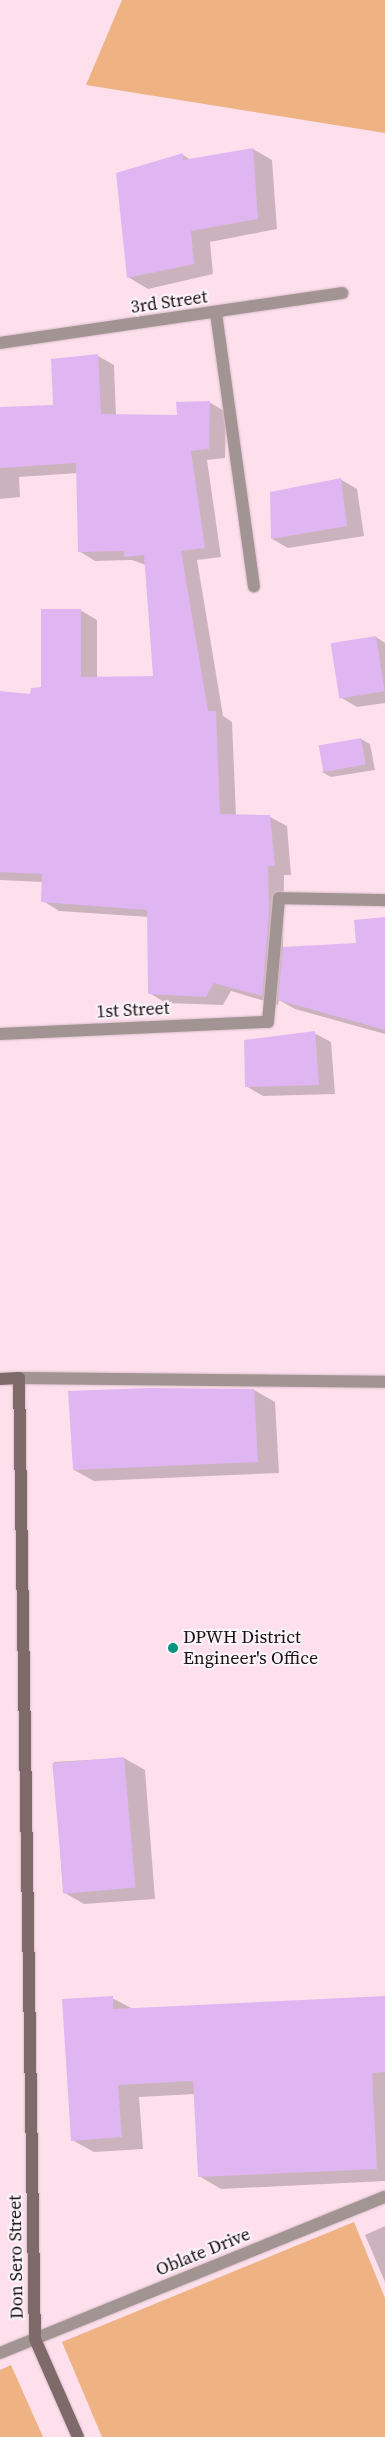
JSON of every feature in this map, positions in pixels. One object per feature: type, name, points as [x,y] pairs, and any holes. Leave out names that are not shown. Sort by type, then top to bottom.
[{"type":"main road","points":[[0,1379],[20,1378]]},
{"type":"main road","name":"Don Sero Street","points":[[20,1378],[35,2339],[78,2437]]},
{"type":"street","name":"3rd Street","points":[[0,343],[216,313],[342,293]]},
{"type":"street","points":[[216,313],[254,586]]},
{"type":"street","name":"1st Street","points":[[0,1034],[268,1022],[279,898],[385,900]]},
{"type":"street","points":[[20,1378],[385,1382]]},
{"type":"street","name":"Oblate Drive","points":[[0,2354],[385,2197]]},
{"type":"shaded area","points":[[122,0],[385,0],[385,133],[86,85]]},
{"type":"shaded area","points":[[354,2222],[385,2298],[385,2437],[102,2437],[62,2342]]},
{"type":"shaded area","points":[[11,2365],[43,2437],[0,2437],[0,2370]]},
{"type":"building","points":[[253,148],[258,219],[191,231],[194,264],[127,278],[116,173],[183,153],[183,160]]},
{"type":"building","points":[[98,354],[101,414],[177,415],[176,402],[210,401],[209,449],[191,451],[205,548],[181,551],[208,711],[216,711],[220,814],[270,815],[275,866],[268,866],[269,914],[262,996],[214,983],[206,997],[148,994],[147,910],[41,902],[42,874],[0,872],[0,691],[30,694],[31,688],[41,687],[41,609],[81,609],[81,677],[153,676],[144,555],[124,557],[124,551],[78,552],[76,463],[0,468],[0,407],[53,405],[51,359]]},
{"type":"building","points":[[341,478],[347,526],[271,539],[270,492]]},
{"type":"building","points":[[376,636],[385,691],[339,699],[331,643]]},
{"type":"building","points":[[361,738],[366,765],[323,772],[319,745]]},
{"type":"building","points":[[385,917],[385,1030],[278,1000],[283,947],[356,943],[354,920]]},
{"type":"building","points":[[315,1031],[319,1085],[245,1087],[244,1040]]},
{"type":"building","points":[[149,1388],[254,1389],[258,1462],[73,1470],[68,1391]]},
{"type":"building","points":[[124,1757],[135,1888],[64,1894],[52,1763]]},
{"type":"building","points":[[113,1996],[113,2009],[385,1996],[385,2072],[372,2073],[377,2169],[198,2177],[193,2081],[118,2085],[122,2137],[71,2141],[62,1999]]},
{"type":"place","name":"DPWH District Engineer's Office","points":[[173,1648]]}]
